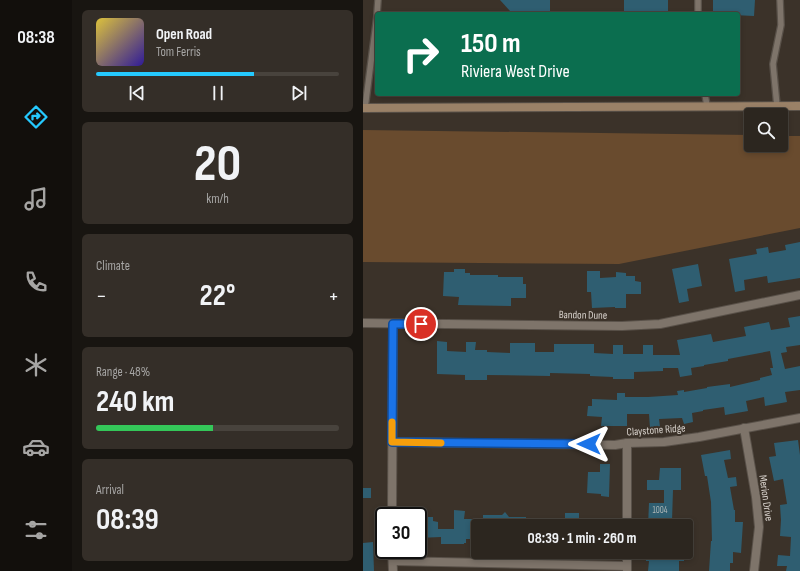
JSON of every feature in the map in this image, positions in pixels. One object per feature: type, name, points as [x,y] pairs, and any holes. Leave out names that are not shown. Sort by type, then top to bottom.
[{"type":"street","points":[[364,108],[800,106]]},
{"type":"street","name":"Bandon Dune","points":[[363,323],[622,326],[660,324],[800,296]]},
{"type":"street","points":[[392,507],[393,324]]},
{"type":"street","name":"Claystone Ridge","points":[[392,442],[609,444],[664,442],[800,418]]},
{"type":"street","name":"Merion Drive","points":[[744,428],[756,497],[759,527],[754,571]]},
{"type":"street","points":[[627,443],[627,519]]},
{"type":"street","points":[[393,571],[393,561],[627,568]]},
{"type":"lane","points":[[377,12],[378,0]]},
{"type":"lane","points":[[698,0],[698,12]]},
{"type":"lane","points":[[777,106],[773,64],[781,25],[780,0]]},
{"type":"lane","points":[[364,108],[375,29]]},
{"type":"lane","points":[[705,96],[707,106]]},
{"type":"shaded area","points":[[363,130],[744,135],[744,152],[788,152],[788,136],[800,136],[800,228],[619,264],[363,262]]},
{"type":"building","points":[[500,0],[550,0],[550,11],[510,11]]},
{"type":"building","points":[[624,0],[668,0],[668,12],[624,12]]},
{"type":"building","points":[[713,0],[755,0],[754,16],[740,15],[740,12],[713,12]]},
{"type":"building","points":[[800,242],[800,278],[768,283],[767,276],[744,280],[745,290],[735,292],[729,259],[757,254],[756,249],[768,247],[769,253],[786,250],[785,245]]},
{"type":"building","points":[[698,264],[702,286],[687,289],[689,301],[679,303],[672,269]]},
{"type":"building","points":[[454,269],[465,269],[465,273],[470,273],[470,275],[523,277],[523,284],[526,284],[526,298],[511,298],[511,306],[458,305],[459,297],[443,296],[444,272],[454,272]]},
{"type":"building","points":[[587,271],[600,271],[600,278],[616,277],[616,272],[626,273],[626,276],[635,276],[635,281],[641,282],[641,294],[626,294],[626,308],[592,308],[591,292],[587,292]]},
{"type":"building","points":[[800,316],[800,345],[786,347],[787,352],[781,353],[785,369],[800,366],[800,390],[785,392],[787,402],[765,406],[764,397],[746,401],[748,411],[725,415],[724,407],[692,413],[693,422],[684,424],[682,418],[659,419],[660,427],[650,428],[649,414],[627,414],[627,426],[601,426],[602,417],[587,416],[588,406],[592,406],[592,399],[617,400],[617,393],[625,393],[625,397],[678,395],[677,391],[684,390],[684,392],[730,384],[730,387],[760,380],[760,378],[772,375],[770,368],[773,368],[770,351],[691,368],[692,375],[680,377],[678,368],[663,368],[663,371],[634,372],[634,379],[613,379],[613,377],[590,376],[590,374],[550,373],[550,376],[487,375],[487,380],[465,380],[465,375],[437,374],[437,341],[447,342],[447,351],[466,352],[466,342],[476,342],[475,350],[487,350],[487,352],[510,353],[510,343],[535,343],[535,352],[554,352],[554,344],[594,344],[594,353],[613,354],[613,345],[623,345],[623,354],[643,354],[643,345],[653,345],[653,355],[680,355],[677,340],[711,334],[713,342],[746,336],[744,327],[769,322],[771,330],[790,327],[788,318]]},
{"type":"building","points":[[798,440],[800,455],[800,571],[786,571],[787,566],[777,566],[778,555],[790,556],[791,537],[780,536],[780,505],[787,504],[783,479],[774,481],[769,457],[776,456],[774,443]]},
{"type":"building","points":[[730,450],[731,459],[724,460],[728,478],[736,477],[737,486],[730,487],[735,510],[735,522],[743,522],[741,553],[733,552],[733,563],[730,563],[730,571],[709,571],[712,541],[711,502],[707,476],[705,476],[701,455]]},
{"type":"building","points":[[600,464],[610,464],[609,497],[601,496],[601,494],[587,493],[588,472],[600,472]]},
{"type":"building","points":[[660,468],[681,468],[681,490],[673,490],[672,519],[648,519],[649,503],[664,503],[664,490],[647,490],[647,480],[659,480]]},
{"type":"building","points":[[363,488],[371,488],[371,498],[363,498]]},
{"type":"building","points":[[454,510],[465,511],[464,519],[471,519],[471,539],[466,539],[466,543],[441,544],[441,537],[427,538],[427,513],[428,517],[433,517],[433,521],[438,522],[438,529],[454,529]]},
{"type":"building","points":[[505,512],[509,517],[526,517],[526,519],[483,519],[483,515],[502,515]]},
{"type":"building","points":[[565,513],[579,513],[579,519],[565,519]]},
{"type":"building","points":[[373,542],[374,571],[363,571],[363,543]]},
{"type":"building","points":[[646,559],[684,559],[684,561],[679,561],[679,571],[648,571],[649,561],[646,561]]},
{"type":"slow traffic","points":[[392,422],[392,442],[441,443]]},
{"type":"route","points":[[421,324],[393,324],[392,442],[589,444]]}]
